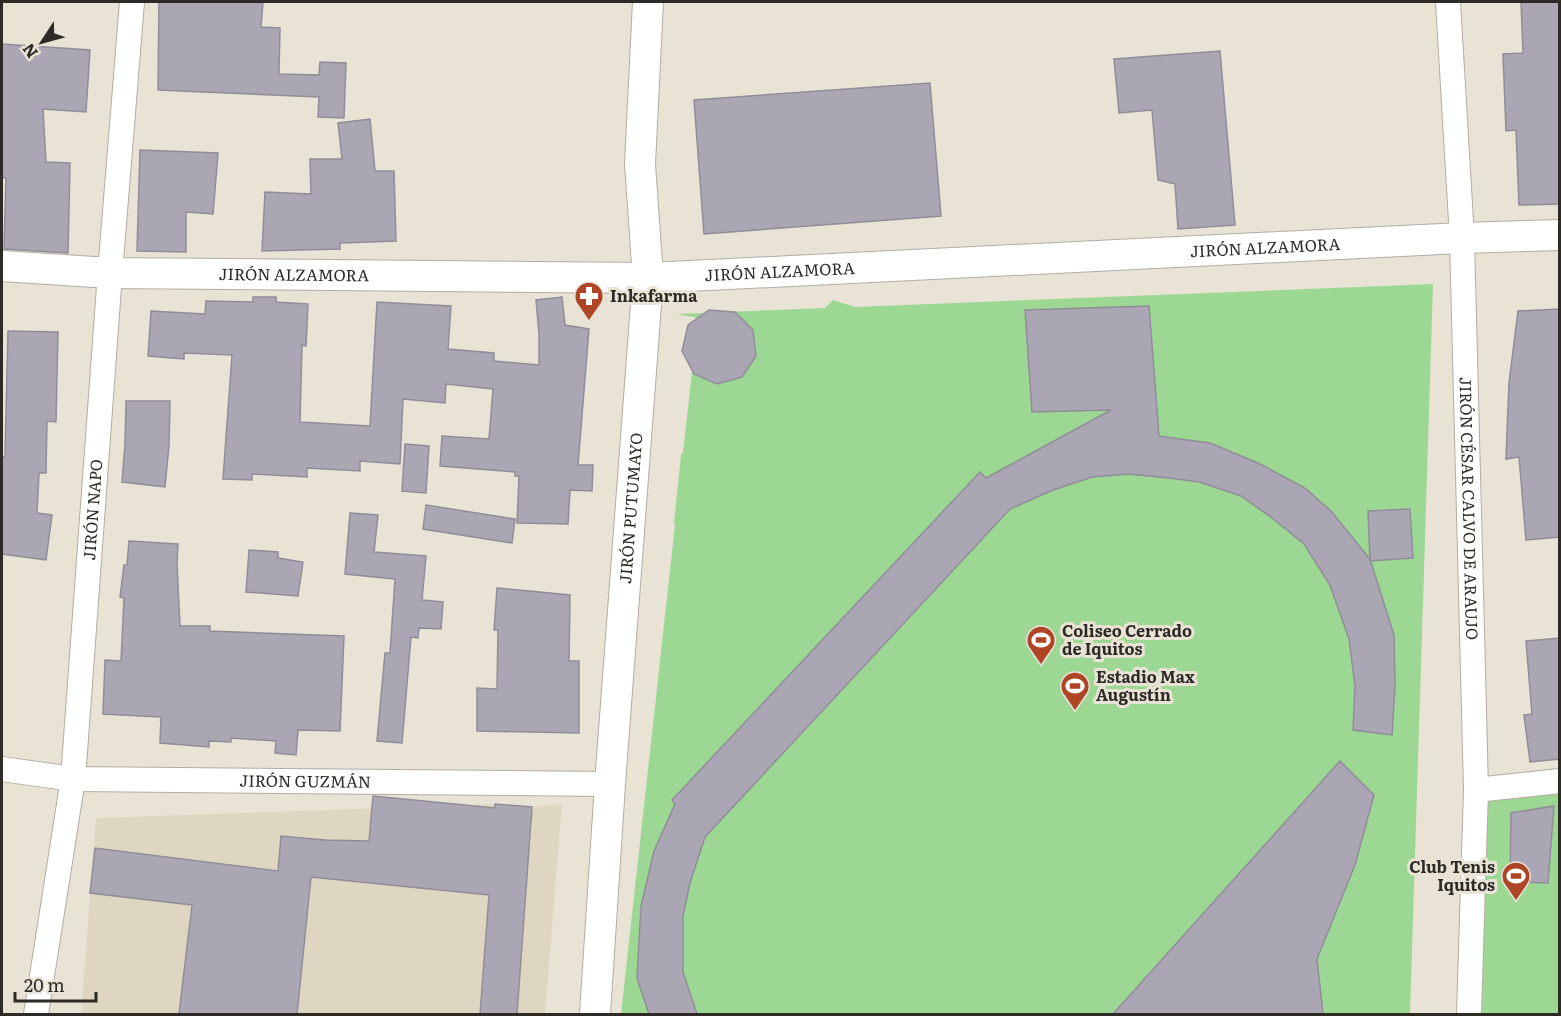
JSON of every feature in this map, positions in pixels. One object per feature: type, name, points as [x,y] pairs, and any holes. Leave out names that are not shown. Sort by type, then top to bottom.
[{"type":"street","name":"JIRÓN NAPO","points":[[36,1014],[73,779],[132,2]]},
{"type":"street","name":"JIRÓN PUTUMAYO","points":[[595,1014],[648,278],[640,164],[648,2]]},
{"type":"street","name":"JIRÓN CÉSAR CALVO DE ARAUJO","points":[[1448,2],[1462,238],[1476,790],[1469,1014]]},
{"type":"street","name":"JIRÓN ALZAMORA","points":[[2,266],[110,273],[648,278],[1560,235]]},
{"type":"street","name":"JIRÓN GUZMÁN","points":[[2,769],[73,779],[610,784]]},
{"type":"street","points":[[1476,790],[1560,781]]},
{"type":"shaded area","points":[[495,804],[532,807],[562,804],[545,1014],[81,1014],[96,818]]},
{"type":"green space","name":"Coliseo Cerrado de Iquitos","points":[[1433,284],[1410,1014],[621,1014],[681,455],[698,318],[677,314],[825,308],[833,300],[855,307]]},
{"type":"green space","name":"Club Tenis Iquitos","points":[[1559,781],[1559,1014],[1469,1014],[1476,790]]},
{"type":"building","points":[[159,2],[263,2],[261,27],[280,28],[279,74],[319,75],[320,62],[346,63],[344,118],[318,117],[319,97],[158,90]]},
{"type":"building","points":[[1521,2],[1560,2],[1560,204],[1519,205],[1516,130],[1506,131],[1503,54],[1523,53]]},
{"type":"building","points":[[2,44],[90,50],[86,112],[43,109],[46,162],[70,163],[68,253],[4,249],[6,178],[2,178]]},
{"type":"building","points":[[1220,51],[1235,225],[1178,229],[1175,184],[1158,180],[1152,110],[1119,113],[1114,59]]},
{"type":"building","points":[[930,83],[941,216],[704,234],[694,100]]},
{"type":"building","points":[[370,119],[375,171],[394,171],[396,241],[340,243],[340,249],[262,251],[265,192],[311,194],[310,159],[342,159],[338,123]]},
{"type":"building","points":[[140,150],[218,153],[213,214],[186,212],[186,252],[137,251]]},
{"type":"building","points":[[253,297],[276,297],[276,302],[308,304],[306,346],[302,345],[300,422],[370,426],[377,302],[451,306],[448,349],[494,353],[494,361],[539,365],[536,300],[562,297],[565,325],[589,329],[578,465],[593,465],[592,491],[570,490],[568,524],[517,523],[519,476],[515,476],[515,472],[440,466],[442,436],[489,439],[493,389],[446,384],[445,403],[403,399],[400,464],[360,461],[360,471],[307,468],[307,477],[252,474],[252,480],[223,479],[232,355],[184,353],[184,359],[148,356],[151,311],[205,314],[206,301],[253,302]]},
{"type":"building","points":[[1149,306],[1159,436],[1210,443],[1258,463],[1305,488],[1331,511],[1370,559],[1394,635],[1395,686],[1392,735],[1353,730],[1355,686],[1349,639],[1330,585],[1304,544],[1272,518],[1241,496],[1199,482],[1169,478],[1128,474],[1092,477],[1053,490],[1010,509],[705,837],[690,883],[683,916],[683,972],[697,1014],[649,1014],[637,978],[641,906],[654,851],[675,804],[672,800],[980,472],[986,478],[1111,410],[1032,412],[1025,310]]},
{"type":"building","points":[[1560,309],[1560,537],[1526,540],[1519,457],[1506,459],[1509,383],[1518,311]]},
{"type":"building","points":[[709,310],[735,312],[753,330],[756,356],[742,377],[717,384],[694,374],[682,351],[688,325]]},
{"type":"building","points":[[8,331],[58,332],[56,422],[47,421],[46,473],[39,473],[37,513],[52,515],[46,560],[2,554],[2,457],[5,457]]},
{"type":"building","points":[[126,401],[170,401],[165,487],[122,482]]},
{"type":"building","points":[[405,444],[429,446],[426,493],[402,491]]},
{"type":"building","points":[[426,505],[515,519],[512,543],[423,529]]},
{"type":"building","points":[[1410,509],[1413,558],[1370,561],[1368,511]]},
{"type":"building","points":[[350,513],[378,515],[374,552],[426,556],[422,600],[443,602],[441,629],[419,628],[418,638],[411,637],[402,743],[377,741],[385,653],[390,653],[395,579],[345,574]]},
{"type":"building","points":[[129,541],[178,544],[180,626],[210,626],[210,631],[344,636],[340,731],[298,730],[296,755],[275,753],[276,741],[231,738],[231,742],[209,741],[209,747],[160,743],[161,717],[103,714],[105,660],[121,661],[124,598],[120,597],[124,565],[127,565]]},
{"type":"building","points":[[249,550],[278,552],[278,558],[303,562],[298,596],[246,592]]},
{"type":"building","points":[[497,588],[570,595],[569,661],[579,661],[579,733],[477,731],[477,688],[497,689],[498,630],[494,630]]},
{"type":"building","points":[[1560,638],[1560,759],[1530,762],[1524,715],[1532,714],[1526,641]]},
{"type":"building","points":[[1340,761],[1374,795],[1355,865],[1317,959],[1323,1014],[1113,1014]]},
{"type":"building","points":[[373,796],[495,808],[495,804],[532,807],[517,1014],[480,1014],[489,895],[311,877],[297,1014],[179,1014],[192,905],[90,893],[95,848],[278,871],[281,836],[369,841]]},
{"type":"building","points":[[1554,806],[1548,883],[1510,882],[1511,813]]},
{"type":"place","name":"Inkafarma","points":[[589,322]]},
{"type":"place","name":"Coliseo Cerrado de Iquitos","points":[[1041,666]]},
{"type":"place","name":"Estadio Max Augustín","points":[[1075,712]]},
{"type":"place","name":"Club Tenis Iquitos","points":[[1516,902]]}]
